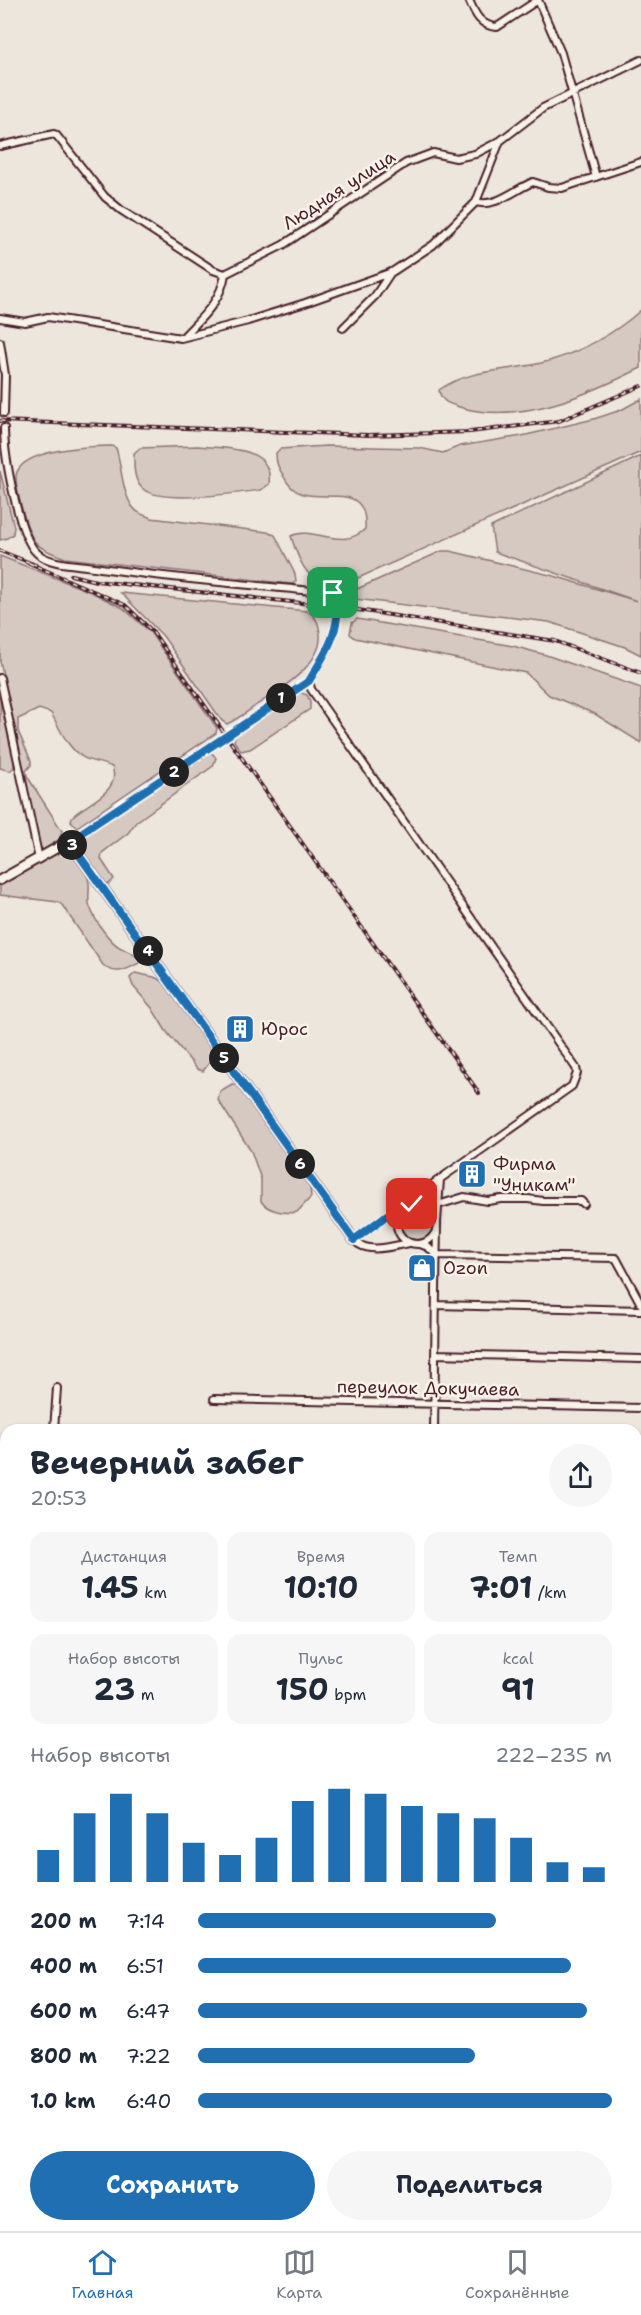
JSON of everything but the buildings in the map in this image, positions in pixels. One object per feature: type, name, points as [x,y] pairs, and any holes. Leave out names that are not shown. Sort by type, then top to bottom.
[{"type":"main road","points":[[0,880],[69,841],[354,1240]]},
{"type":"street","points":[[469,0],[475,16],[490,27],[497,27],[538,0],[561,53],[596,177]]},
{"type":"street","points":[[0,318],[25,322],[48,317],[182,338],[260,318],[392,272],[433,245],[476,202],[500,141],[543,108],[641,60]]},
{"type":"street","points":[[0,146],[54,134],[64,142],[105,197],[121,210],[213,270],[225,274],[217,300],[182,338]]},
{"type":"street","name":"Людная улица","points":[[225,274],[284,245],[406,163],[433,153],[456,158],[475,154],[500,141]]},
{"type":"street","points":[[476,202],[493,203],[533,182],[548,187],[562,188],[641,162]]},
{"type":"street","points":[[343,328],[375,296],[392,272]]},
{"type":"street","points":[[0,342],[4,365],[4,413]]},
{"type":"street","points":[[4,428],[19,520],[29,544],[41,557],[133,573],[333,593],[338,596],[337,626],[330,645],[309,681],[69,841]]},
{"type":"street","points":[[0,678],[39,859]]},
{"type":"street","points":[[309,681],[317,699],[576,1068],[577,1073],[572,1086],[413,1198],[397,1217],[397,1227],[401,1237],[409,1243]]},
{"type":"street","points":[[434,1424],[436,1255],[440,1179]]},
{"type":"street","points":[[438,1205],[464,1197],[488,1201],[528,1198],[543,1201],[581,1201],[584,1204]]},
{"type":"street","points":[[419,1244],[432,1237],[437,1222],[434,1213],[426,1206],[417,1203],[387,1215],[354,1240],[363,1246],[383,1248],[409,1243],[419,1244],[436,1255],[616,1257],[641,1304]]},
{"type":"street","points":[[436,1305],[641,1310]]},
{"type":"street","points":[[435,1354],[641,1359]]},
{"type":"street","points":[[54,1424],[57,1388]]},
{"type":"street","name":"переулок Докучаева","points":[[214,1399],[641,1408]]},
{"type":"shaded area","points":[[641,310],[641,368],[600,387],[555,404],[508,412],[485,412],[463,408],[447,402],[440,394],[439,390],[464,377],[549,361],[574,352],[609,334]]},
{"type":"shaded area","points":[[641,399],[641,452],[347,583],[335,585],[316,580],[309,574],[298,557],[291,536],[299,533],[347,538],[365,529],[364,515],[360,505],[354,500],[335,496],[313,496],[293,489],[286,481],[276,460],[276,453],[280,449],[326,446],[419,448],[443,453],[460,446],[522,436],[594,419],[621,410]]},
{"type":"shaded area","points":[[112,446],[116,448],[129,500],[138,512],[151,518],[267,532],[275,535],[295,574],[296,581],[293,584],[282,583],[65,558],[39,546],[29,530],[20,501],[16,483],[19,469],[30,460],[52,452]]},
{"type":"shaded area","points":[[198,446],[245,451],[256,456],[264,462],[268,471],[269,484],[261,490],[180,497],[151,493],[139,484],[135,472],[134,453],[140,448]]},
{"type":"shaded area","points":[[641,456],[641,655],[625,647],[549,622],[355,599],[352,594],[357,589],[442,551],[450,551],[554,576],[637,601],[495,552],[491,527]]},
{"type":"shaded area","points":[[0,471],[14,527],[13,534],[0,540]]},
{"type":"shaded area","points":[[0,556],[91,592],[123,608],[150,632],[217,728],[216,733],[77,827],[71,821],[72,817],[107,790],[114,776],[112,767],[87,760],[76,752],[51,713],[39,709],[18,719],[18,731],[31,761],[26,771],[27,776],[62,831],[59,839],[44,850],[39,846],[0,661]]},
{"type":"shaded area","points":[[121,593],[307,611],[318,623],[319,645],[315,655],[299,675],[227,724],[222,721],[163,636]]},
{"type":"shaded area","points":[[357,619],[513,646],[641,688],[641,743],[595,714],[549,695],[526,673],[355,638],[350,634],[352,623]]},
{"type":"shaded area","points":[[299,692],[307,695],[310,709],[250,749],[241,751],[234,741],[236,734]]},
{"type":"shaded area","points":[[0,697],[14,759],[14,767],[10,771],[0,768]]},
{"type":"shaded area","points":[[208,752],[216,758],[213,766],[136,822],[128,833],[102,853],[101,859],[114,879],[109,884],[103,883],[77,846],[77,840]]},
{"type":"shaded area","points":[[60,850],[75,857],[86,873],[89,883],[90,907],[102,930],[116,945],[134,954],[140,960],[139,963],[121,971],[112,970],[103,965],[58,902],[0,895],[0,882],[14,878]]},
{"type":"shaded area","points":[[135,973],[154,977],[164,982],[215,1051],[216,1054],[203,1071],[197,1069],[133,986],[130,978]]},
{"type":"shaded area","points":[[232,1084],[240,1086],[310,1187],[311,1197],[297,1212],[277,1211],[267,1207],[261,1201],[261,1179],[251,1151],[218,1100],[220,1091]]},
{"type":"shaded area","points":[[417,1207],[429,1212],[434,1224],[429,1236],[417,1241],[405,1236],[400,1224],[405,1212]]},
{"type":"tunnel","points":[[4,413],[4,428]]},
{"type":"railway","points":[[0,421],[368,435],[470,432],[559,421],[641,386]]},
{"type":"railway","points":[[0,551],[36,565]]},
{"type":"railway","points":[[29,563],[125,605],[152,631],[479,1093]]},
{"type":"railway","points":[[71,575],[96,581],[339,607],[555,641],[641,673]]},
{"type":"place","name":"Юрос","points":[[240,1029]]},
{"type":"place","name":"Фирма \"Уникам\"","points":[[472,1174]]},
{"type":"place","name":"Ozon","points":[[422,1268]]},
{"type":"route","points":[[333,593],[338,596],[337,626],[330,645],[309,681],[69,841],[354,1240],[387,1215],[412,1204]]}]
